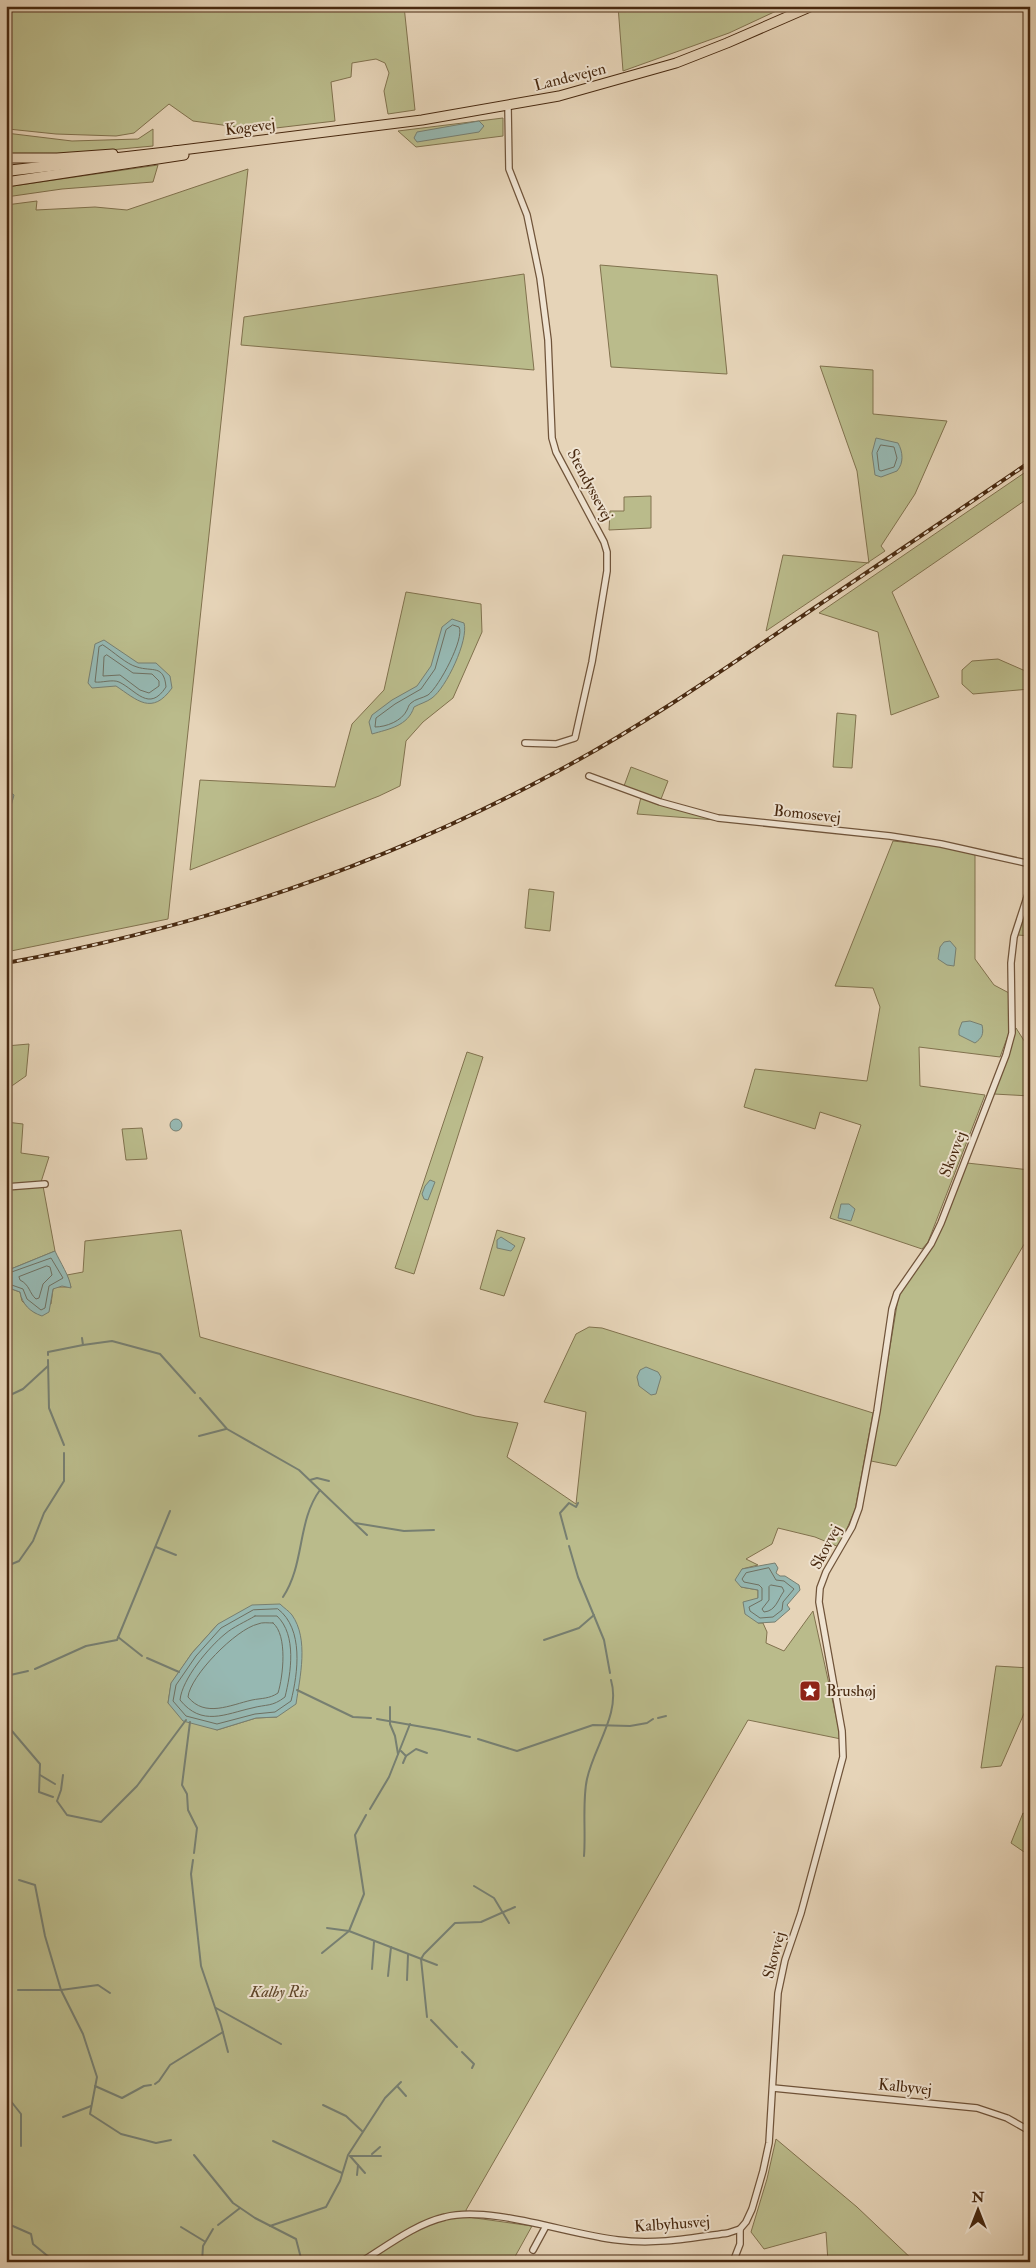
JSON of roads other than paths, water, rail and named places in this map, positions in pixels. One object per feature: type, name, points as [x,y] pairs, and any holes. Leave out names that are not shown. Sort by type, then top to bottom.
[{"type":"highway","points":[[6,171],[179,150]]},
{"type":"main road","name":"Landevejen","points":[[324,132],[508,107],[612,83],[676,63],[812,6]]},
{"type":"main road","name":"Køgevej","points":[[6,158],[57,158],[179,150],[324,132]]},
{"type":"main road","points":[[6,182],[184,155],[261,141]]},
{"type":"street","name":"Stendyssevej","points":[[508,107],[509,169],[527,215],[540,278],[548,340],[552,438],[556,452],[604,542],[608,560],[592,662],[575,738],[556,744],[525,743]]},
{"type":"street","name":"Bomosevej","points":[[589,776],[660,802],[718,818],[941,844],[1029,864]]},
{"type":"street","name":"Skovvej","points":[[733,2262],[740,2244],[740,2229],[746,2222],[752,2209],[763,2171],[768,2142],[778,1993],[785,1960],[801,1913],[843,1757],[842,1731],[819,1602],[820,1588],[826,1572],[852,1527],[859,1508],[877,1410],[892,1309],[897,1293],[930,1244],[941,1223],[1006,1055],[1012,1033],[1011,963],[1014,937],[1030,888]]},
{"type":"street","points":[[6,1187],[45,1184]]},
{"type":"street","name":"Kalbyvej","points":[[773,2088],[977,2108],[1007,2118],[1030,2131]]},
{"type":"street","name":"Kalbyhusvej","points":[[361,2262],[423,2226],[446,2216],[491,2216],[616,2240],[639,2242],[657,2242],[728,2233],[740,2229]]},
{"type":"street","points":[[533,2250],[546,2226]]},
{"type":"water","points":[[479,121],[484,126],[479,132],[417,142],[414,138],[417,132]]},
{"type":"water","points":[[876,438],[898,443],[902,454],[901,465],[897,471],[881,477],[875,475],[872,453]]},
{"type":"water","points":[[452,619],[464,623],[465,631],[460,652],[450,674],[438,693],[428,701],[414,707],[403,723],[372,734],[369,722],[372,715],[392,700],[417,686],[431,666],[442,627]]},
{"type":"water","points":[[104,640],[138,663],[156,663],[170,676],[172,688],[165,697],[151,703],[144,703],[116,686],[92,688],[88,683],[95,644]]},
{"type":"water","points":[[6,789],[14,795],[11,806],[6,808]]},
{"type":"water","points":[[950,941],[956,948],[954,966],[947,965],[938,959],[940,947],[944,942]]},
{"type":"water","points":[[970,1021],[982,1025],[982,1036],[975,1043],[959,1035],[962,1022]]},
{"type":"water","points":[[176,1119],[182,1125],[176,1131],[170,1125]]},
{"type":"water","points":[[430,1180],[435,1182],[428,1200],[424,1199],[422,1194]]},
{"type":"water","points":[[841,1204],[849,1204],[855,1209],[851,1221],[838,1218]]},
{"type":"water","points":[[501,1237],[515,1246],[511,1251],[497,1248],[497,1240]]},
{"type":"water","points":[[55,1251],[67,1274],[71,1288],[62,1286],[53,1289],[49,1312],[42,1316],[27,1307],[20,1292],[6,1287],[6,1271]]},
{"type":"water","points":[[646,1367],[658,1372],[661,1377],[656,1394],[651,1395],[639,1386],[637,1377],[640,1370]]},
{"type":"water","points":[[775,1563],[778,1568],[776,1573],[780,1576],[785,1576],[799,1585],[800,1590],[787,1605],[790,1609],[775,1622],[758,1623],[745,1614],[743,1602],[758,1598],[758,1590],[741,1587],[735,1580],[742,1569]]},
{"type":"water","points":[[280,1604],[292,1615],[297,1625],[302,1647],[296,1704],[277,1717],[256,1718],[217,1730],[183,1721],[168,1703],[171,1683],[192,1653],[218,1624],[252,1605]]},
{"type":"waterway","points":[[48,1355],[48,1352],[83,1345],[82,1338]]},
{"type":"waterway","points":[[83,1345],[112,1341],[160,1354],[195,1393]]},
{"type":"waterway","points":[[48,1360],[49,1408],[64,1445]]},
{"type":"waterway","points":[[6,1397],[23,1389],[48,1366]]},
{"type":"waterway","points":[[200,1398],[227,1429],[299,1470],[367,1535]]},
{"type":"waterway","points":[[199,1436],[226,1429]]},
{"type":"waterway","points":[[7,1566],[19,1561],[33,1541],[44,1513],[64,1481],[64,1453]]},
{"type":"waterway","points":[[310,1480],[317,1478],[329,1481]]},
{"type":"waterway","points":[[283,1597],[295,1571],[308,1515],[320,1490]]},
{"type":"waterway","points":[[567,1539],[560,1513],[569,1503],[576,1507],[578,1503]]},
{"type":"waterway","points":[[35,1669],[86,1646],[117,1640],[170,1511]]},
{"type":"waterway","points":[[355,1523],[404,1531],[434,1530]]},
{"type":"waterway","points":[[569,1546],[578,1577],[604,1640],[610,1673]]},
{"type":"waterway","points":[[156,1547],[176,1555]]},
{"type":"waterway","points":[[544,1640],[579,1628],[594,1615]]},
{"type":"waterway","points":[[118,1637],[142,1656]]},
{"type":"waterway","points":[[147,1658],[179,1672]]},
{"type":"waterway","points":[[6,1676],[28,1671]]},
{"type":"waterway","points":[[584,1856],[584,1807],[587,1779],[610,1718],[613,1693],[611,1680]]},
{"type":"waterway","points":[[297,1690],[353,1717],[371,1718]]},
{"type":"waterway","points":[[390,1707],[390,1724],[395,1736],[398,1754]]},
{"type":"waterway","points":[[658,1718],[666,1716]]},
{"type":"waterway","points":[[377,1719],[470,1737]]},
{"type":"waterway","points":[[478,1739],[517,1751],[593,1725],[630,1726],[647,1723],[653,1719]]},
{"type":"waterway","points":[[63,1775],[57,1801],[67,1815],[101,1822],[137,1786],[186,1720]]},
{"type":"waterway","points":[[190,1722],[182,1785],[187,1794],[188,1810],[197,1828],[194,1853]]},
{"type":"waterway","points":[[6,1724],[40,1764],[39,1792],[53,1797]]},
{"type":"waterway","points":[[370,1809],[389,1777],[410,1724]]},
{"type":"waterway","points":[[406,1756],[416,1749],[427,1753]]},
{"type":"waterway","points":[[401,1751],[406,1756],[403,1763]]},
{"type":"waterway","points":[[40,1775],[55,1784]]},
{"type":"waterway","points":[[322,1953],[349,1931],[364,1894],[355,1835],[366,1815]]},
{"type":"waterway","points":[[193,1860],[191,1874],[201,1966],[228,2052]]},
{"type":"waterway","points":[[19,1880],[35,1885],[45,1936],[61,1990],[83,2034],[97,2077],[90,2114],[121,2134],[156,2143],[171,2140]]},
{"type":"waterway","points":[[474,1886],[494,1898],[509,1923]]},
{"type":"waterway","points":[[427,2017],[421,1959],[424,1954],[455,1923],[481,1922],[515,1907]]},
{"type":"waterway","points":[[327,1928],[349,1931],[437,1965]]},
{"type":"waterway","points":[[372,1969],[374,1942]]},
{"type":"waterway","points":[[388,1976],[391,1947]]},
{"type":"waterway","points":[[407,1980],[408,1955]]},
{"type":"waterway","points":[[18,1990],[61,1990],[98,1985],[110,1993]]},
{"type":"waterway","points":[[216,2008],[281,2044]]},
{"type":"waterway","points":[[431,2020],[457,2047]]},
{"type":"waterway","points":[[155,2084],[170,2065],[223,2032]]},
{"type":"waterway","points":[[462,2052],[474,2064],[472,2068]]},
{"type":"waterway","points":[[270,2226],[326,2207],[340,2181],[348,2155],[385,2098],[401,2082]]},
{"type":"waterway","points":[[95,2086],[122,2098],[144,2086],[151,2085]]},
{"type":"waterway","points":[[398,2087],[406,2096]]},
{"type":"waterway","points":[[6,2095],[21,2114],[21,2146]]},
{"type":"waterway","points":[[323,2105],[346,2116],[362,2131]]},
{"type":"waterway","points":[[63,2117],[91,2106]]},
{"type":"waterway","points":[[273,2141],[342,2173]]},
{"type":"waterway","points":[[372,2154],[380,2147]]},
{"type":"waterway","points":[[194,2155],[233,2203],[255,2218],[296,2239],[302,2262]]},
{"type":"waterway","points":[[350,2156],[381,2156]]},
{"type":"waterway","points":[[350,2156],[365,2173]]},
{"type":"waterway","points":[[357,2175],[358,2165]]},
{"type":"waterway","points":[[218,2225],[240,2208]]},
{"type":"waterway","points":[[6,2223],[31,2234],[33,2244],[55,2262]]},
{"type":"waterway","points":[[181,2227],[204,2241]]},
{"type":"waterway","points":[[202,2262],[203,2246],[213,2229]]},
{"type":"railway","points":[[6,963],[78,949],[219,912],[357,864],[491,805],[587,755],[677,700],[1030,462]]},
{"type":"place","name":"Brushøj","points":[[810,1691]]},
{"type":"park label","name":"Kalby Ris","points":[[279,1992]]}]
